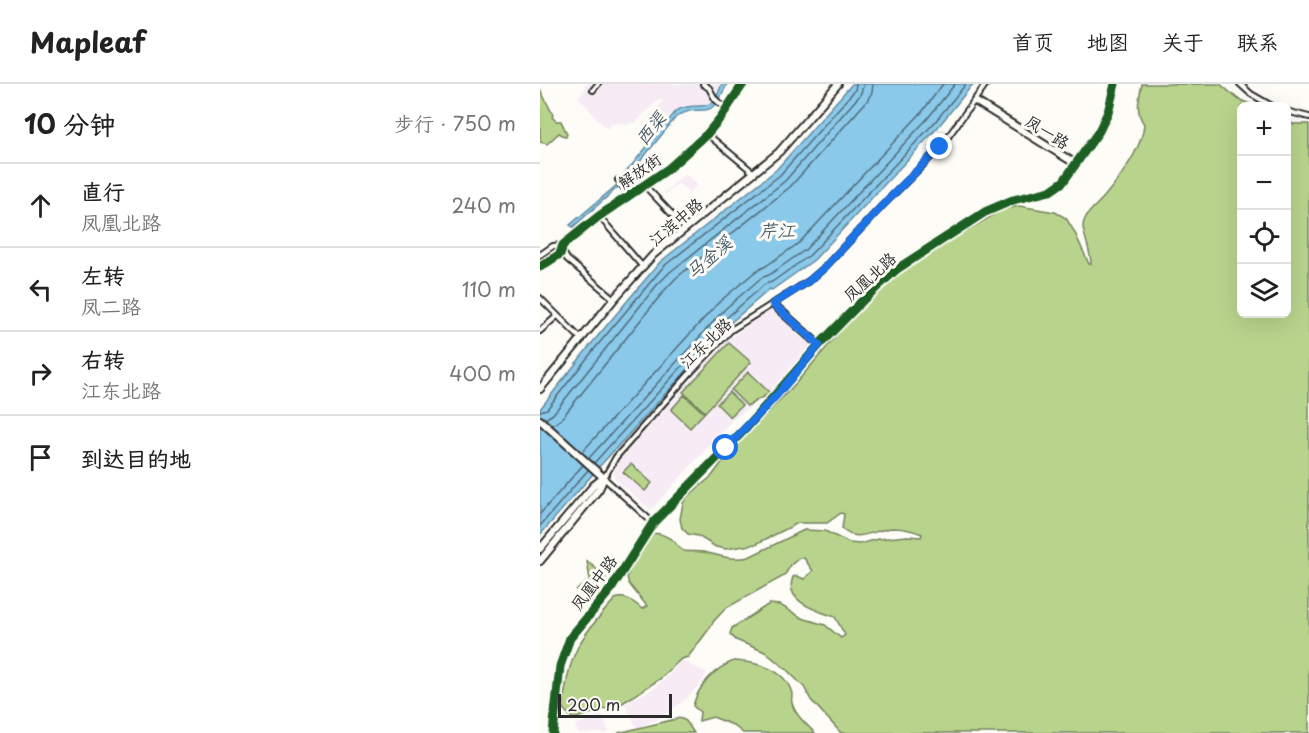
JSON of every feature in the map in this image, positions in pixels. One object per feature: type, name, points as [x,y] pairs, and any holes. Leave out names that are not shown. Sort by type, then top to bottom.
[{"type":"street","points":[[593,90],[598,84]]},
{"type":"street","points":[[703,84],[709,88],[723,107]]},
{"type":"street","name":"解放街","points":[[540,267],[560,254],[563,245],[599,216],[668,169],[707,134],[723,107],[743,84]]},
{"type":"street","name":"江滨中路","points":[[540,389],[643,267],[685,228],[755,173],[779,151],[837,84]]},
{"type":"street","name":"江东北路","points":[[604,478],[616,457],[731,330],[809,281],[824,268],[940,147],[986,84]]},
{"type":"street","name":"凤凰北路","points":[[653,523],[747,427],[819,345],[879,284],[914,257],[985,212],[1013,200],[1057,187],[1076,164],[1104,122],[1115,84]]},
{"type":"street","points":[[1240,84],[1265,102]]},
{"type":"street","name":"凤一路","points":[[975,101],[1076,164]]},
{"type":"street","points":[[1291,112],[1309,117]]},
{"type":"street","points":[[707,134],[755,173]]},
{"type":"street","points":[[618,180],[629,195]]},
{"type":"street","points":[[645,186],[685,228]]},
{"type":"street","points":[[599,216],[643,267]]},
{"type":"street","name":"解放街","points":[[541,252],[556,245],[563,245]]},
{"type":"street","points":[[563,245],[563,252],[567,260],[614,299]]},
{"type":"street","points":[[540,298],[582,340]]},
{"type":"street","points":[[773,304],[819,345]]},
{"type":"street","points":[[540,331],[557,316]]},
{"type":"street","points":[[540,420],[653,523]]},
{"type":"street","points":[[540,549],[594,485],[604,478]]},
{"type":"street","points":[[540,561],[599,489],[604,478]]},
{"type":"street","name":"凤凰中路","points":[[553,733],[564,661],[572,641],[584,619],[610,589],[653,523]]},
{"type":"shaded area","points":[[584,84],[721,84],[710,103],[678,108],[660,126],[649,118],[663,101],[659,99],[634,124],[632,122],[626,125],[610,124],[609,128],[606,128],[578,97],[586,88]]},
{"type":"shaded area","points":[[685,174],[698,185],[689,193],[678,183],[665,194],[663,193]]},
{"type":"shaded area","points":[[773,308],[814,345],[774,390],[732,420],[651,510],[614,478],[614,466],[727,340]]},
{"type":"shaded area","points":[[681,660],[707,673],[699,686],[684,701],[659,718],[637,728],[625,704],[665,679]]},
{"type":"shaded area","points":[[603,715],[609,733],[578,733],[575,725]]},
{"type":"green space","points":[[1142,84],[1220,84],[1245,102],[1237,102],[1237,318],[1291,318],[1291,123],[1309,124],[1309,733],[841,733],[811,700],[804,687],[787,670],[765,652],[736,640],[730,634],[732,628],[769,604],[780,605],[802,618],[825,625],[841,638],[845,635],[835,617],[804,604],[793,593],[791,586],[793,577],[804,579],[813,571],[804,558],[799,558],[791,565],[784,576],[726,608],[688,657],[681,659],[660,679],[621,704],[573,719],[563,709],[565,690],[572,661],[584,637],[615,599],[626,599],[642,609],[647,606],[629,584],[627,577],[641,546],[649,536],[660,534],[673,540],[684,551],[736,558],[749,557],[804,530],[825,531],[849,543],[859,544],[879,539],[921,537],[922,534],[915,531],[893,528],[860,536],[854,535],[842,529],[844,514],[841,513],[827,523],[798,523],[756,544],[726,549],[716,547],[698,536],[688,534],[682,528],[680,519],[683,503],[687,497],[712,476],[728,454],[796,383],[855,314],[889,279],[915,261],[1002,210],[1019,206],[1055,212],[1066,218],[1091,264],[1084,223],[1135,153],[1144,124],[1139,110]]},
{"type":"green space","points":[[540,89],[552,117],[556,121],[561,121],[567,134],[566,137],[559,133],[547,144],[540,142]]},
{"type":"green space","points":[[729,343],[751,362],[705,412],[683,392]]},
{"type":"green space","points":[[748,372],[770,393],[747,406],[731,390]]},
{"type":"green space","points":[[729,392],[742,405],[730,417],[717,404]]},
{"type":"green space","points":[[684,395],[704,413],[690,428],[671,410]]},
{"type":"green space","points":[[631,464],[652,483],[645,491],[623,472]]},
{"type":"green space","points":[[587,561],[606,577],[587,600],[576,590],[590,580]]},
{"type":"green space","points":[[734,661],[760,665],[777,672],[789,685],[796,712],[815,733],[743,733],[733,725],[713,717],[699,721],[700,712],[693,706],[703,685],[720,668]]},
{"type":"green space","points":[[680,718],[686,721],[694,733],[618,733]]},
{"type":"water","points":[[722,84],[727,84],[714,105],[709,109],[693,110],[676,117],[626,179],[622,177],[677,110],[709,104]]},
{"type":"water","name":"芹江","points":[[852,84],[973,84],[938,127],[814,260],[772,290],[770,289],[728,325],[540,535],[540,409],[660,262],[776,170]]},
{"type":"water","points":[[617,185],[618,187],[573,227],[570,225]]},
{"type":"pier","points":[[540,414],[599,467],[593,474],[540,426]]},
{"type":"cycle path","points":[[540,267],[560,254],[563,245],[599,216],[668,169],[707,134],[743,84]]},
{"type":"cycle path","points":[[553,733],[560,666],[570,638],[611,589],[653,523],[747,427],[819,345],[897,269],[985,212],[1013,200],[1050,191],[1063,182],[1099,131],[1108,112],[1115,84]]},
{"type":"route","points":[[726,448],[776,396],[819,345],[773,304],[809,281],[824,268],[940,147]]},
{"type":"water label","name":"西渠","points":[[650,128]]},
{"type":"water label","name":"马金溪","points":[[708,257]]}]
